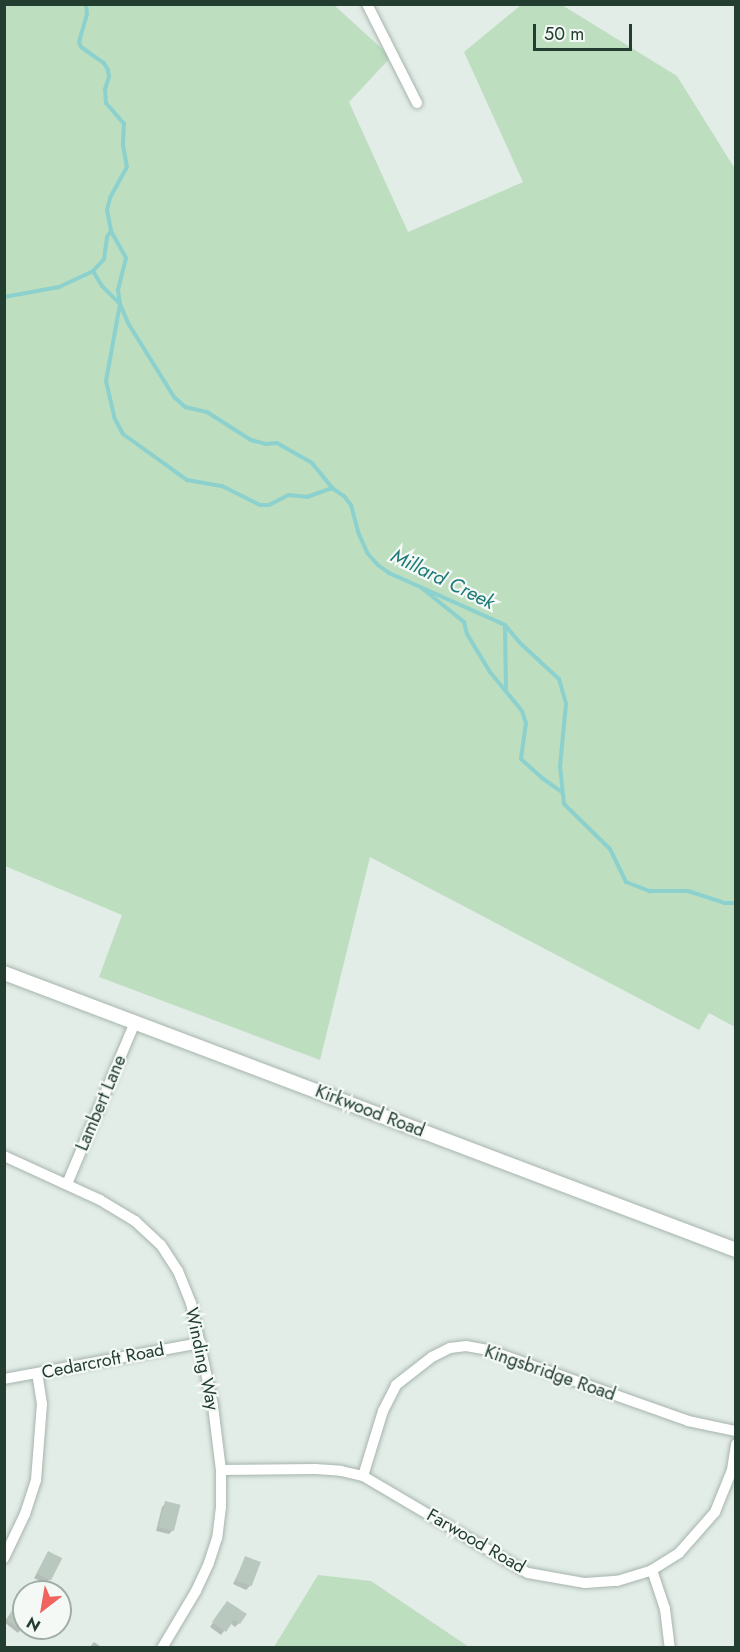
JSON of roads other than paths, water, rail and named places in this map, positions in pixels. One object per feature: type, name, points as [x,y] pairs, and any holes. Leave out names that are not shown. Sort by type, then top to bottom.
[{"type":"street","points":[[367,4],[417,103]]},
{"type":"street","name":"Kirkwood Road","points":[[4,973],[735,1250]]},
{"type":"street","name":"Lambert Lane","points":[[67,1184],[135,1022]]},
{"type":"street","name":"Winding Way","points":[[4,1156],[67,1184],[135,1221],[161,1245],[178,1271],[191,1304],[213,1406],[221,1470],[219,1517],[209,1563],[196,1591],[162,1647]]},
{"type":"street","name":"Cedarcroft Road","points":[[4,1379],[201,1343]]},
{"type":"street","name":"Kingsbridge Road","points":[[363,1476],[383,1411],[396,1385],[432,1358],[450,1348],[466,1346],[488,1350],[688,1421],[735,1431]]},
{"type":"street","points":[[4,1558],[25,1514],[36,1480],[42,1404],[38,1373]]},
{"type":"street","name":"Farwood Road","points":[[221,1470],[315,1469],[363,1476],[528,1573],[585,1583],[616,1581],[652,1570],[679,1553],[715,1512],[732,1470],[735,1444]]},
{"type":"street","points":[[652,1570],[665,1610],[670,1647]]},
{"type":"waterway","name":"Millard Creek","points":[[86,4],[87,14],[79,42],[81,47],[104,63],[108,70],[109,77],[105,89],[106,103],[124,124],[123,145],[127,167],[110,198],[107,210],[111,231],[126,258],[118,290],[120,304],[128,323],[174,397],[185,407],[207,412],[251,440],[266,444],[277,443],[312,463],[332,488],[344,496],[351,505],[358,532],[368,554],[378,565],[389,573],[505,625],[520,643],[559,679],[566,704],[560,766],[564,804],[610,849],[626,882],[650,891],[688,891],[725,903],[736,903]]},
{"type":"waterway","points":[[4,297],[59,287],[93,271],[104,259],[107,237],[111,231]]},
{"type":"waterway","points":[[93,271],[102,286],[120,304],[106,381],[115,419],[123,434],[187,480],[222,486],[260,505],[269,505],[289,495],[307,497],[332,488]]},
{"type":"waterway","points":[[423,589],[464,622],[467,634],[490,672],[522,711],[526,723],[521,759],[562,792]]},
{"type":"waterway","points":[[505,626],[506,690]]}]
